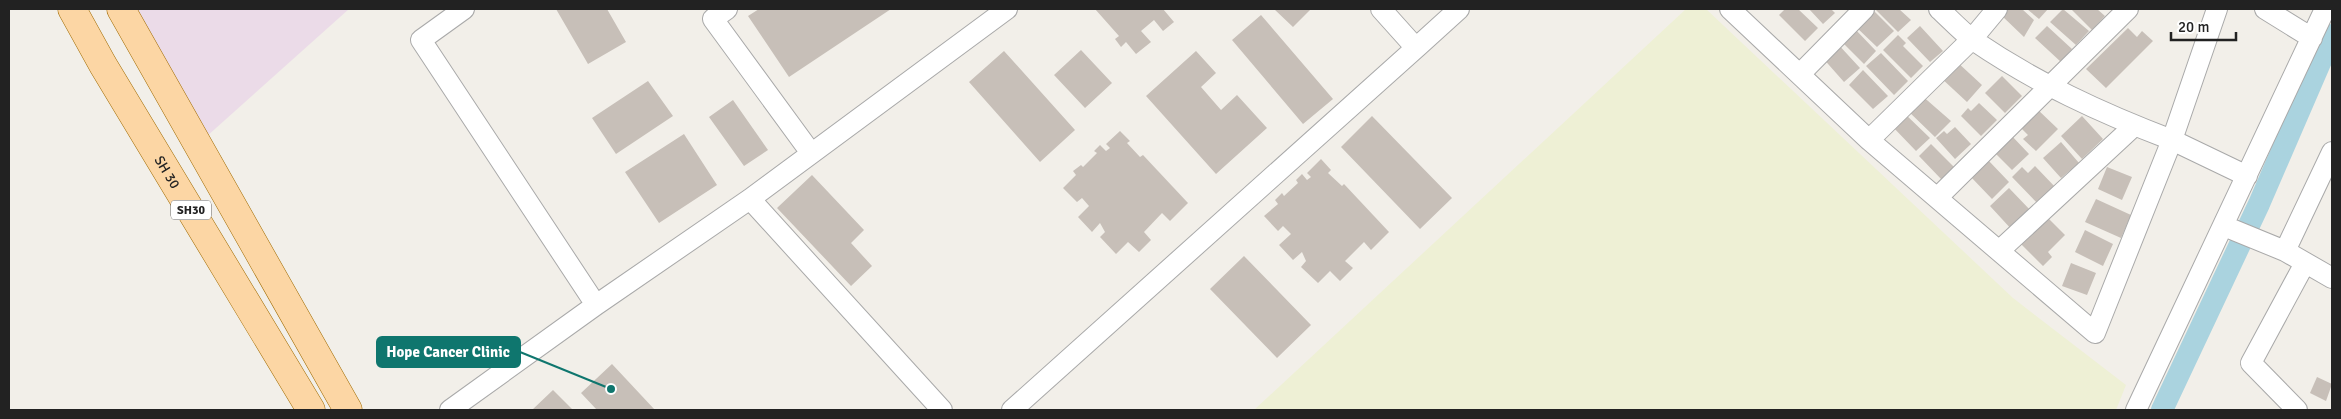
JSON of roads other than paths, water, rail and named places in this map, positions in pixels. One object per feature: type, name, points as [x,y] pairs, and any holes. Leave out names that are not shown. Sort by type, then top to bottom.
[{"type":"main road","name":"SH 30","points":[[72,9],[103,65],[311,410]]},
{"type":"main road","name":"SH30","points":[[121,9],[348,410]]},
{"type":"street","points":[[464,9],[421,40],[596,305]]},
{"type":"street","points":[[728,9],[713,19],[811,153]]},
{"type":"street","points":[[450,410],[596,305],[750,199],[1007,9]]},
{"type":"street","points":[[1381,9],[1416,48]]},
{"type":"street","points":[[1012,410],[1459,9]]},
{"type":"street","points":[[1730,9],[1869,140],[2095,333],[2172,140],[2217,9]]},
{"type":"street","points":[[1800,74],[1864,9]]},
{"type":"street","points":[[1939,9],[1972,39],[2050,87],[2104,114],[2172,140],[2247,176]]},
{"type":"street","points":[[1869,140],[1972,39],[1997,9]]},
{"type":"street","points":[[1938,197],[2128,9]]},
{"type":"street","points":[[2265,9],[2312,38]]},
{"type":"street","points":[[2136,410],[2325,9]]},
{"type":"street","points":[[2000,250],[2134,126]]},
{"type":"street","points":[[2284,251],[2332,152]]},
{"type":"street","points":[[750,199],[942,410]]},
{"type":"street","points":[[2224,226],[2284,251],[2332,278]]},
{"type":"street","points":[[2297,410],[2251,363],[2305,263]]},
{"type":"waterway","points":[[2162,410],[2259,204],[2332,35]]},
{"type":"place","name":"Hope Cancer Clinic","points":[[611,389]]}]
